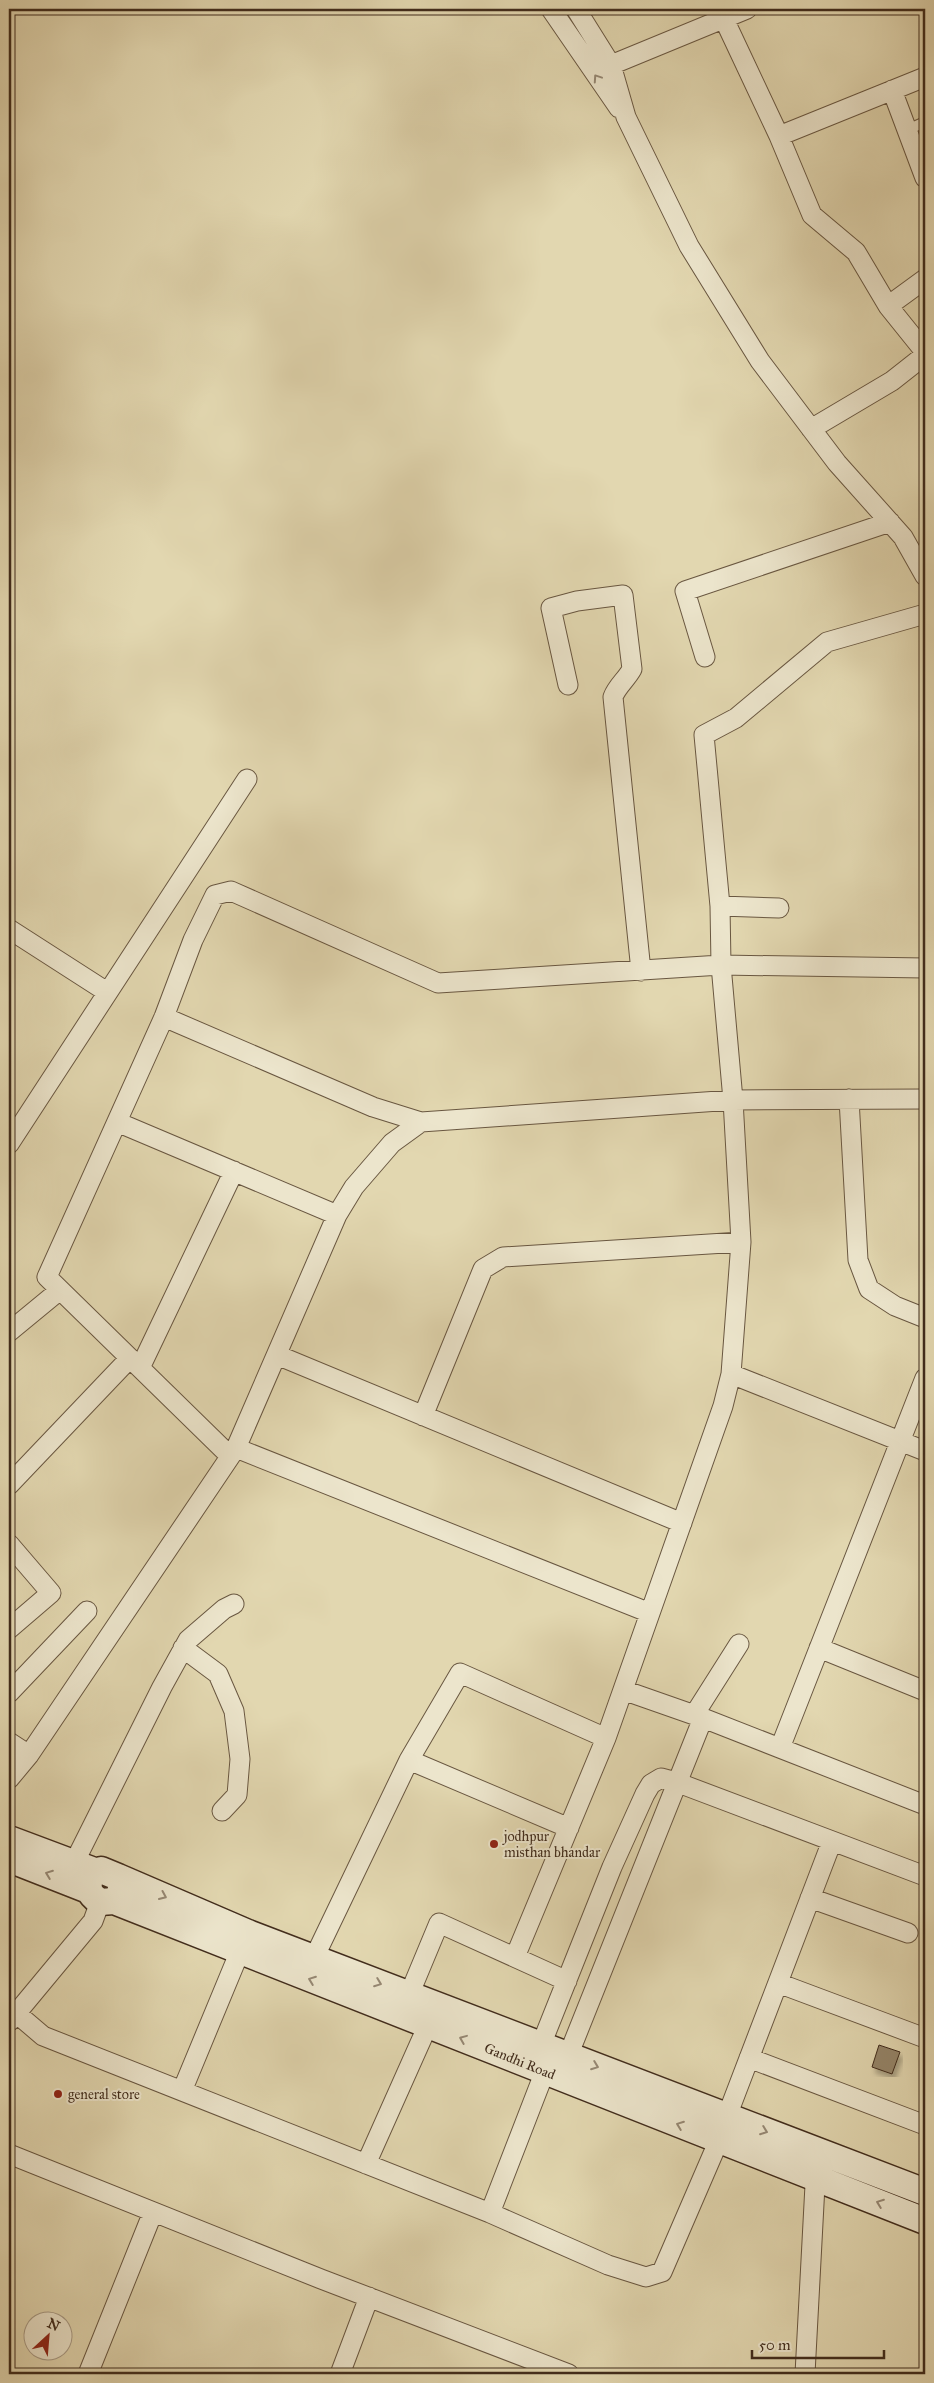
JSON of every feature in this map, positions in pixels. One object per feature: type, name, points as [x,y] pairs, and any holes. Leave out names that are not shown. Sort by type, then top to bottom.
[{"type":"main road","name":"Gandhi Road","points":[[9,1839],[240,1951],[545,2072],[723,2128],[817,2151],[925,2192]]},
{"type":"main road","name":"Gandhi Road","points":[[9,1858],[99,1884],[248,1933],[541,2045],[723,2128],[814,2178],[925,2221]]},
{"type":"street","points":[[551,9],[602,86],[626,117]]},
{"type":"street","points":[[576,9],[611,65],[626,117],[689,246],[760,361],[837,463],[920,554],[925,576]]},
{"type":"street","points":[[611,65],[747,9]]},
{"type":"street","points":[[724,18],[779,136],[812,215],[856,252],[888,306],[925,353],[892,381],[811,429]]},
{"type":"street","points":[[779,136],[925,77]]},
{"type":"street","points":[[892,90],[925,178]]},
{"type":"street","points":[[888,306],[925,279]]},
{"type":"street","points":[[705,657],[685,591],[890,522]]},
{"type":"street","points":[[568,685],[551,608],[577,601],[623,595],[632,669],[627,678],[617,687],[613,697],[641,971]]},
{"type":"street","points":[[515,1957],[606,1738],[723,1406],[731,1374],[741,1242],[733,1100],[721,965],[720,906],[704,735],[736,718],[827,642],[925,614]]},
{"type":"street","points":[[9,1144],[247,779]]},
{"type":"street","points":[[650,1614],[233,1452],[135,1363],[47,1277],[164,1017],[193,940],[215,896],[231,891],[438,983],[721,965],[925,968]]},
{"type":"street","points":[[720,906],[779,908]]},
{"type":"street","points":[[9,929],[107,992]]},
{"type":"street","points":[[164,1017],[373,1107],[421,1122],[733,1100],[925,1099]]},
{"type":"street","points":[[849,1099],[858,1260],[868,1290],[895,1306],[925,1318]]},
{"type":"street","points":[[117,1122],[337,1214]]},
{"type":"street","points":[[9,1780],[29,1756],[233,1452],[337,1214],[354,1187],[392,1143],[421,1122]]},
{"type":"street","points":[[9,1485],[135,1363],[234,1171]]},
{"type":"street","points":[[423,1416],[483,1269],[503,1256],[741,1242]]},
{"type":"street","points":[[9,1332],[60,1290]]},
{"type":"street","points":[[277,1355],[682,1523]]},
{"type":"street","points":[[731,1374],[925,1451]]},
{"type":"street","points":[[780,1748],[925,1378]]},
{"type":"street","points":[[9,1544],[51,1593],[9,1629]]},
{"type":"street","points":[[234,1604],[224,1609],[188,1640],[162,1686],[99,1884],[93,1921],[13,2017],[43,2036],[490,2213],[608,2265],[646,2277],[662,2272],[723,2128],[832,1841]]},
{"type":"street","points":[[9,1693],[87,1612]]},
{"type":"street","points":[[568,2056],[676,1782],[698,1717],[739,1644]]},
{"type":"street","points":[[183,1648],[218,1674],[234,1711],[240,1759],[237,1795],[222,1811]]},
{"type":"street","points":[[819,1648],[925,1691]]},
{"type":"street","points":[[314,1958],[409,1760],[460,1673],[606,1738]]},
{"type":"street","points":[[623,1690],[780,1748],[925,1805]]},
{"type":"street","points":[[9,1742],[29,1756]]},
{"type":"street","points":[[409,1760],[569,1828]]},
{"type":"street","points":[[541,2045],[612,1867],[645,1794],[651,1784],[661,1778],[925,1876]]},
{"type":"street","points":[[810,1898],[908,1933]]},
{"type":"street","points":[[409,1995],[439,1923],[567,1981]]},
{"type":"street","points":[[182,2091],[240,1951]]},
{"type":"street","points":[[778,1982],[925,2038]]},
{"type":"street","points":[[366,2164],[428,2025]]},
{"type":"street","points":[[749,2058],[923,2118]]},
{"type":"street","points":[[490,2213],[545,2072]]},
{"type":"street","points":[[805,2374],[814,2178],[817,2151]]},
{"type":"street","points":[[9,2154],[557,2372]]},
{"type":"street","points":[[88,2374],[153,2212]]},
{"type":"street","points":[[340,2374],[368,2297]]},
{"type":"lane","points":[[907,130],[925,122]]},
{"type":"building","points":[[879,2045],[900,2052],[892,2074],[872,2067]]},
{"type":"place","name":"jodhpur misthan bhandar","points":[[494,1844]]},
{"type":"place","name":"general store","points":[[58,2094]]}]
